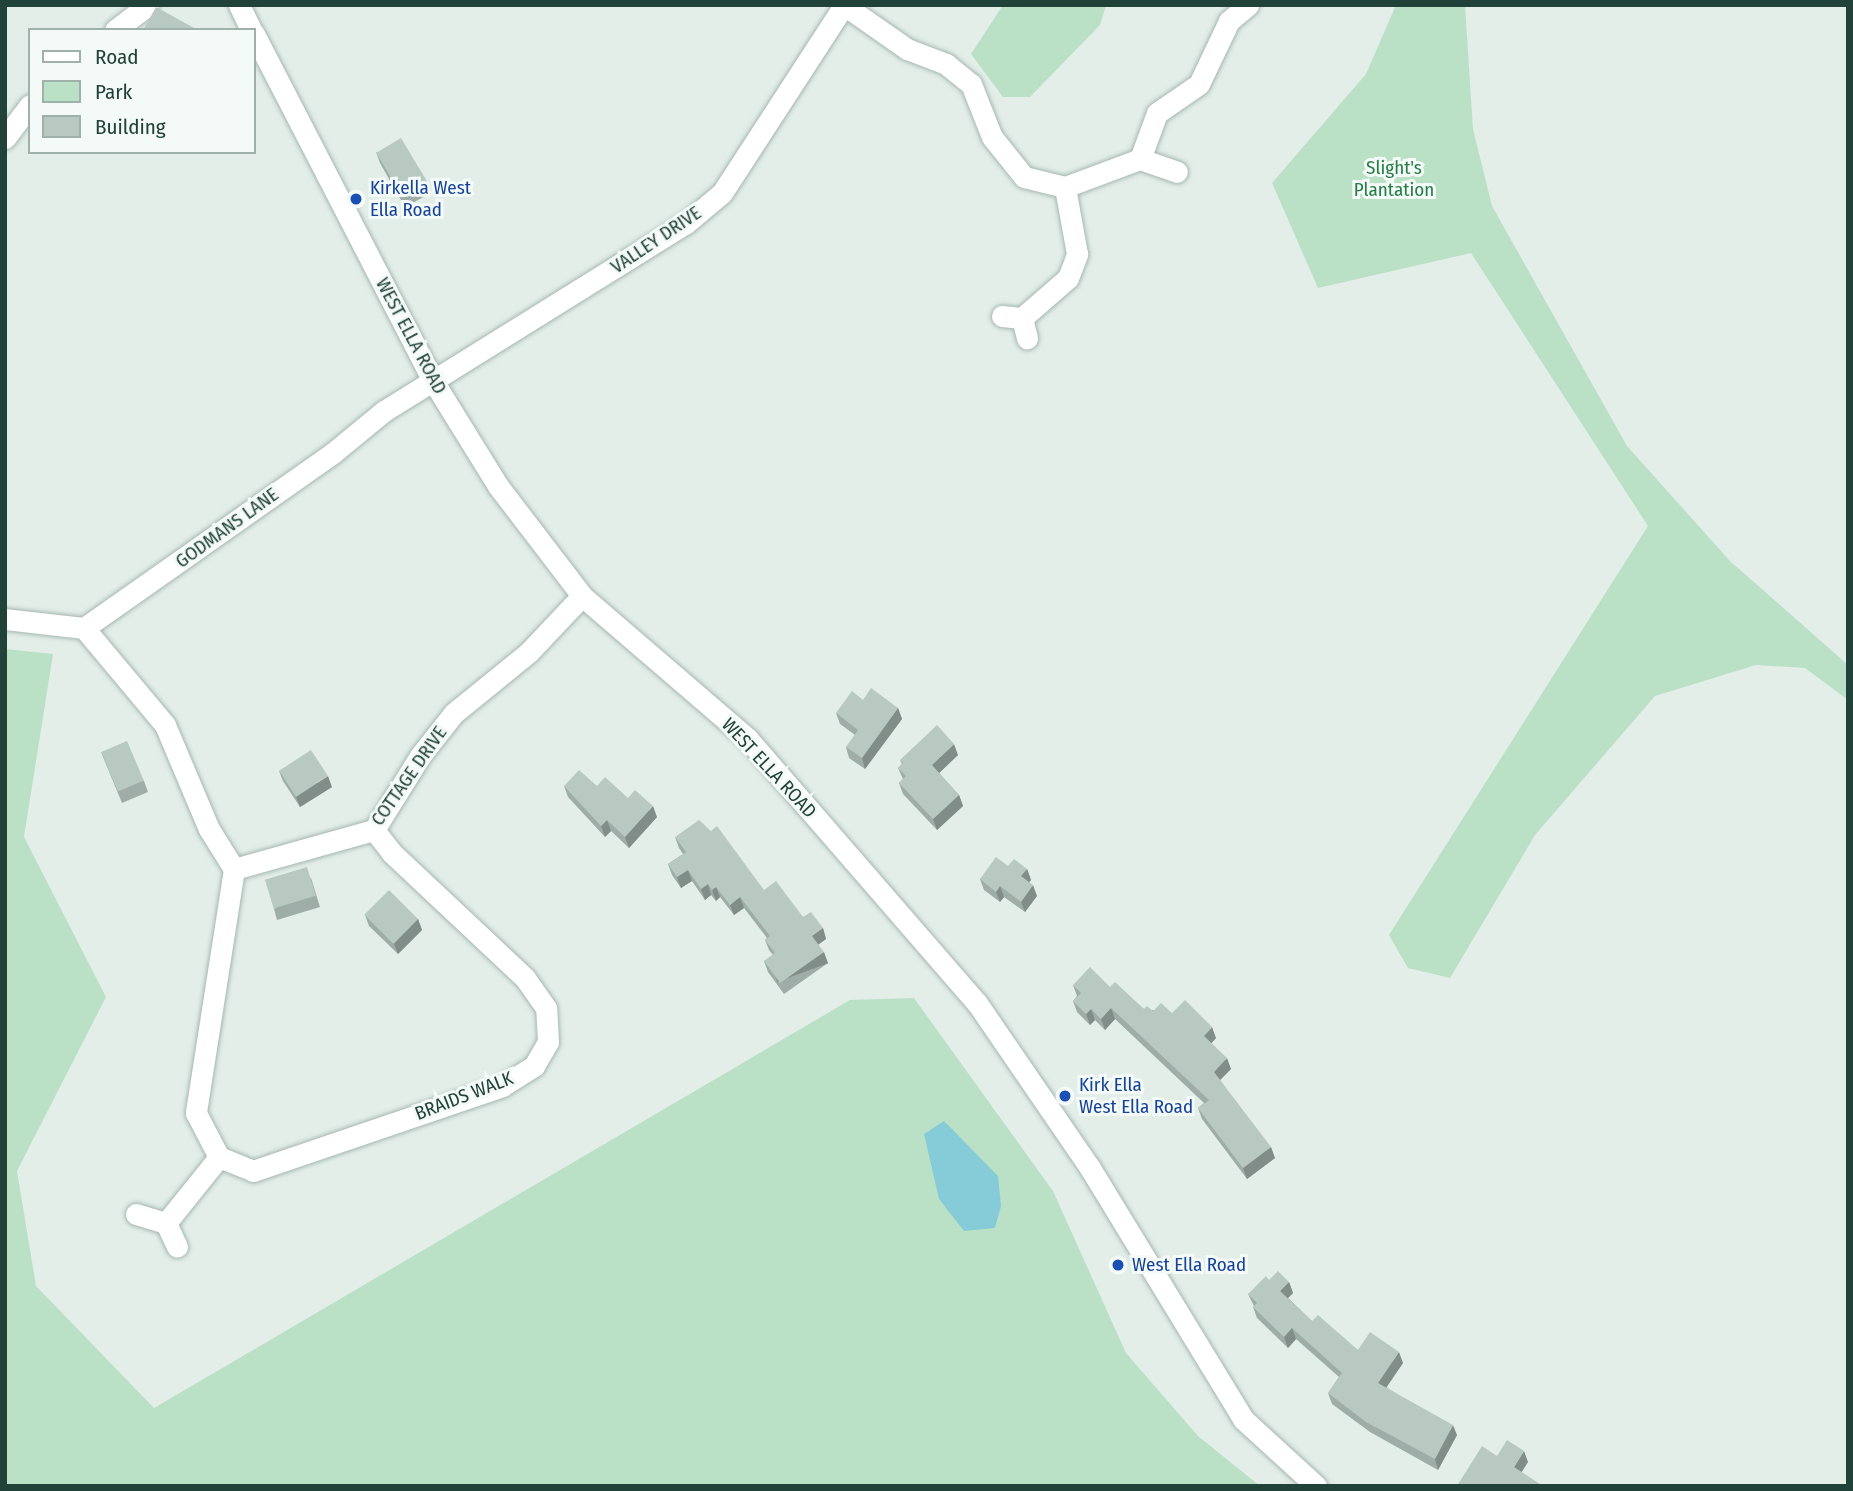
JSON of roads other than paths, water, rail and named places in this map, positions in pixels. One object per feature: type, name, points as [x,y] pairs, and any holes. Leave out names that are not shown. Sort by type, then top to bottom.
[{"type":"street","points":[[118,28],[148,5]]},
{"type":"street","name":"WEST ELLA ROAD","points":[[239,5],[251,28]]},
{"type":"street","points":[[844,5],[907,49],[946,64],[971,84],[992,137],[1024,177],[1065,187],[1140,159],[1177,172]]},
{"type":"street","name":"VALLEY DRIVE","points":[[433,381],[685,224],[722,193],[844,5]]},
{"type":"street","points":[[1140,159],[1157,113],[1199,84],[1229,21],[1248,5]]},
{"type":"street","name":"WEST ELLA ROAD","points":[[256,38],[433,381],[498,486],[582,596],[748,739],[977,1003],[1090,1168],[1243,1419],[1316,1486]]},
{"type":"street","points":[[5,138],[28,108]]},
{"type":"street","points":[[1017,324],[1068,278],[1077,254],[1065,187]]},
{"type":"street","name":"GODMANS LANE","points":[[84,628],[333,453],[384,411],[433,381]]},
{"type":"street","name":"COTTAGE DRIVE","points":[[234,869],[374,830],[420,756],[454,713],[529,652],[582,596]]},
{"type":"street","points":[[5,620],[84,628],[165,725],[209,829],[234,869],[196,1113],[219,1157],[166,1223]]},
{"type":"street","name":"BRAIDS WALK","points":[[219,1157],[253,1171],[502,1086],[534,1066],[548,1042],[546,1008],[525,978],[392,853],[374,830]]},
{"type":"street","points":[[136,1214],[166,1223],[177,1247]]},
{"type":"water","points":[[944,1121],[998,1176],[1001,1206],[995,1228],[964,1231],[939,1199],[924,1134]]},
{"type":"place","name":"Kirkella West Ella Road","points":[[356,199]]},
{"type":"place","name":"Kirk Ella West Ella Road","points":[[1065,1096]]},
{"type":"place","name":"West Ella Road","points":[[1118,1265]]},
{"type":"park label","name":"Slight's Plantation","points":[[1394,179]]}]
